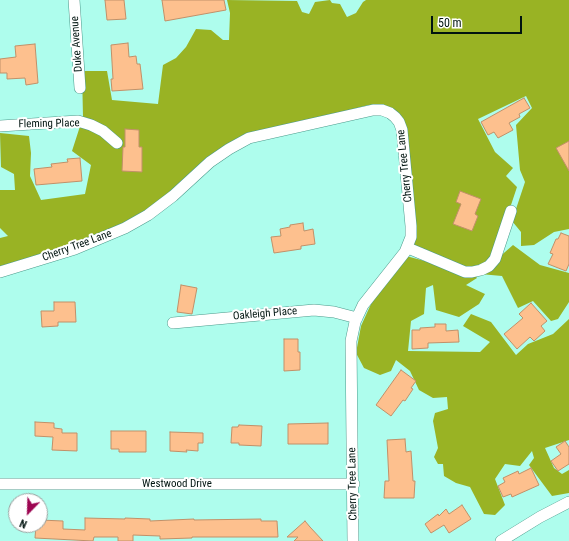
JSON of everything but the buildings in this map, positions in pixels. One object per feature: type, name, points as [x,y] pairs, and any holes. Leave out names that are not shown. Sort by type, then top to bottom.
[{"type":"street","name":"Duke Avenue","points":[[74,0],[80,88]]},
{"type":"street","name":"Cherry Tree Lane","points":[[0,272],[75,248],[125,228],[148,214],[172,196],[210,162],[249,138],[373,110],[382,110],[390,113],[399,122],[402,130],[411,238],[408,248],[368,297],[357,318],[351,341],[354,484],[353,541]]},
{"type":"street","name":"Fleming Place","points":[[0,126],[78,121],[103,130],[117,143]]},
{"type":"street","points":[[408,248],[465,272],[481,270],[489,266],[495,259],[511,211]]},
{"type":"street","name":"Oakleigh Place","points":[[173,323],[314,310],[334,312],[357,318]]},
{"type":"street","name":"Westwood Drive","points":[[0,484],[354,484]]},
{"type":"street","points":[[501,541],[540,517],[569,502]]},
{"type":"green space","points":[[227,0],[297,1],[302,12],[309,14],[315,2],[330,0],[332,3],[340,4],[347,17],[356,13],[366,0],[569,0],[569,229],[554,232],[534,245],[521,246],[521,232],[512,221],[525,182],[520,170],[516,125],[532,108],[526,96],[478,119],[495,152],[513,168],[506,176],[517,187],[495,253],[487,264],[464,269],[411,247],[401,119],[383,104],[369,105],[248,136],[147,212],[66,249],[0,268],[0,238],[8,236],[0,228],[0,190],[15,190],[14,174],[1,167],[0,133],[29,136],[31,153],[30,176],[41,200],[85,194],[91,165],[72,151],[83,117],[82,71],[107,71],[112,100],[158,104],[163,65],[176,58],[186,47],[196,29],[211,30],[223,40],[229,40],[230,13]]},
{"type":"green space","points":[[513,245],[540,265],[569,273],[569,302],[558,319],[551,321],[533,301],[518,308],[502,276],[480,274]]},
{"type":"green space","points":[[406,256],[474,274],[477,278],[466,285],[485,294],[479,304],[459,317],[436,310],[433,285],[426,288],[424,314],[411,321],[408,351],[480,352],[490,342],[463,326],[471,314],[491,322],[516,355],[528,344],[553,334],[569,319],[569,440],[545,448],[554,468],[562,474],[569,470],[569,493],[552,496],[529,465],[534,458],[532,451],[520,466],[505,464],[495,479],[505,505],[495,515],[484,514],[470,487],[456,483],[444,476],[443,464],[438,464],[434,457],[438,448],[433,421],[435,413],[448,409],[447,397],[433,398],[419,390],[410,371],[396,360],[391,371],[380,375],[364,368],[356,353],[361,326],[371,304]]}]
